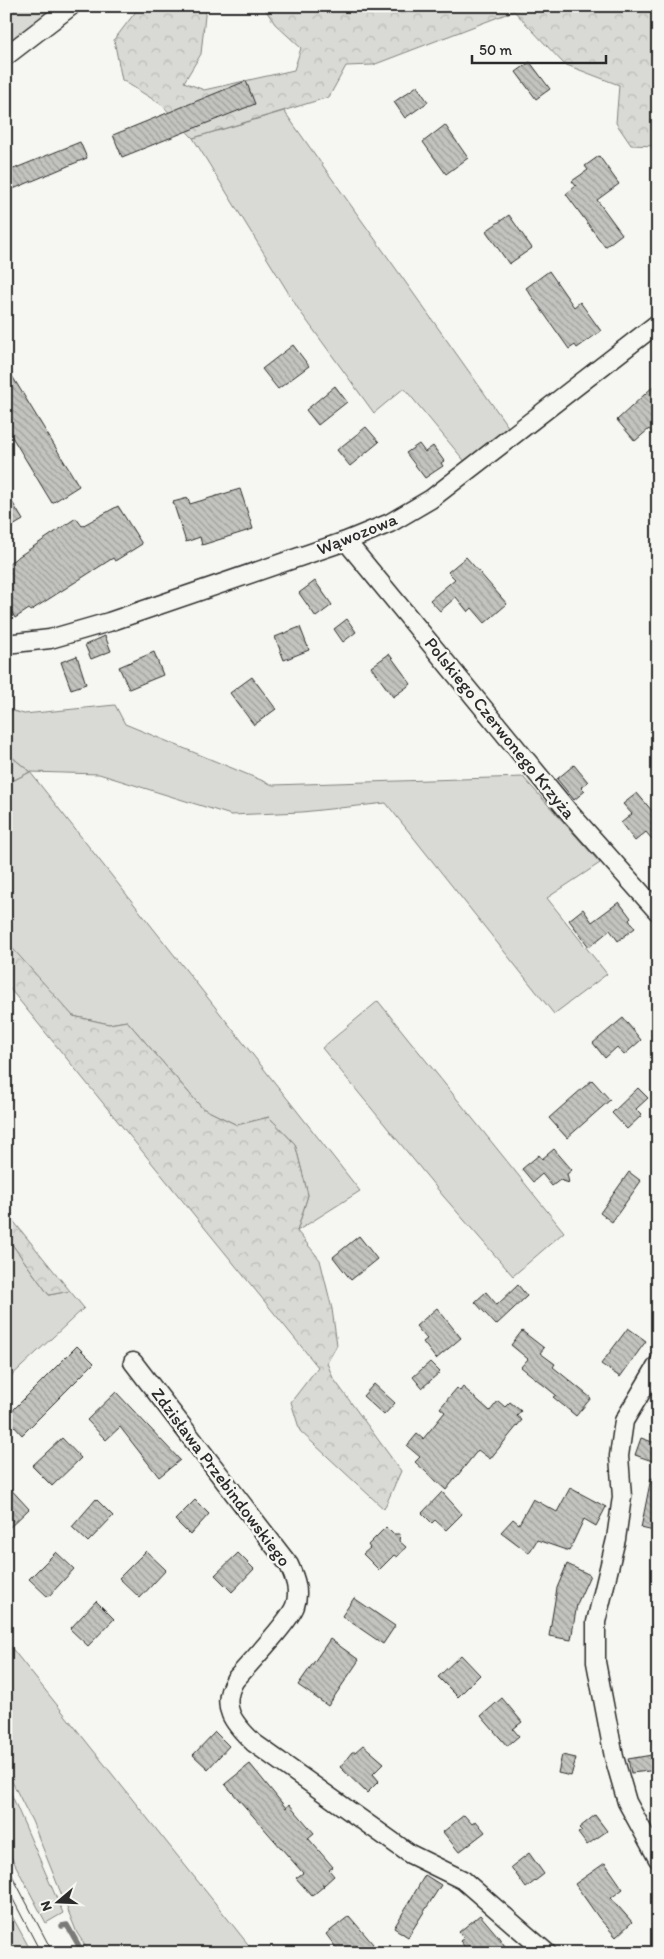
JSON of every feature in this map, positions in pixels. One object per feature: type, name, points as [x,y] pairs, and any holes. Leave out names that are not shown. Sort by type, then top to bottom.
[{"type":"street","points":[[6,56],[71,6]]},
{"type":"street","name":"Wąwozowa","points":[[6,644],[50,639],[109,622],[346,541],[390,523],[431,499],[658,323]]},
{"type":"street","name":"Polskiego Czerwonego Krzyża","points":[[346,541],[568,811],[658,912]]},
{"type":"street","name":"Zdzisława Przebindowskiego","points":[[133,1362],[289,1565],[295,1579],[297,1593],[292,1612],[236,1680],[229,1692],[230,1712],[236,1724],[261,1748],[410,1854],[463,1880],[547,1953]]},
{"type":"street","points":[[658,1364],[624,1421],[619,1456],[622,1497],[616,1539],[596,1622],[596,1662],[614,1757],[627,1802],[658,1859]]},
{"type":"green space","points":[[21,6],[60,6],[6,48],[6,16]]},
{"type":"green space","points":[[146,6],[206,6],[201,54],[184,82],[204,90],[294,70],[301,48],[275,24],[263,6],[395,6],[400,13],[440,11],[448,6],[658,6],[658,148],[656,146],[631,145],[616,123],[619,85],[564,64],[514,11],[373,65],[346,66],[329,97],[193,138],[162,105],[122,80],[114,40],[137,10]]},
{"type":"green space","points":[[284,111],[509,428],[467,464],[404,388],[374,413],[299,310],[193,138]]},
{"type":"green space","points":[[115,705],[125,724],[273,785],[523,777],[600,863],[547,898],[607,974],[554,1014],[386,803],[302,812],[231,815],[99,774],[30,772],[6,752],[6,709],[24,714]]},
{"type":"green space","points":[[6,752],[30,772],[14,780],[6,776]]},
{"type":"green space","points":[[30,772],[360,1191],[297,1231],[308,1195],[295,1144],[269,1117],[237,1125],[202,1108],[127,1021],[109,1024],[73,1016],[6,947],[6,776],[14,780]]},
{"type":"green space","points":[[6,941],[73,1016],[109,1024],[127,1021],[202,1108],[237,1125],[269,1117],[295,1144],[308,1195],[297,1231],[320,1260],[332,1309],[337,1345],[327,1363],[333,1378],[401,1471],[384,1509],[300,1431],[291,1402],[318,1367],[6,984]]},
{"type":"green space","points":[[378,1001],[564,1232],[513,1276],[444,1197],[322,1048]]},
{"type":"green space","points":[[6,1212],[70,1291],[49,1295],[6,1236]]},
{"type":"green space","points":[[6,1236],[49,1295],[70,1291],[84,1308],[6,1381]]},
{"type":"green space","points":[[6,1641],[255,1953],[90,1953],[77,1933],[32,1821],[6,1770]]},
{"type":"green space","points":[[6,1782],[63,1913],[46,1923],[6,1847]]},
{"type":"green space","points":[[6,1905],[32,1953],[15,1953],[6,1941]]},
{"type":"building","points":[[530,62],[550,89],[536,99],[516,72]]},
{"type":"building","points":[[246,81],[255,104],[122,157],[113,135]]},
{"type":"building","points":[[417,86],[428,102],[405,118],[394,102]]},
{"type":"building","points":[[445,125],[468,158],[446,174],[423,142]]},
{"type":"building","points":[[80,142],[87,158],[6,192],[6,172]]},
{"type":"building","points":[[599,156],[619,184],[597,200],[622,234],[605,247],[566,194],[576,186],[572,181],[588,170],[585,166]]},
{"type":"building","points":[[509,215],[532,248],[509,264],[486,231]]},
{"type":"building","points":[[549,271],[574,307],[580,302],[601,331],[577,348],[575,345],[569,349],[526,288]]},
{"type":"building","points":[[293,345],[309,366],[278,389],[262,369]]},
{"type":"building","points":[[6,366],[79,486],[52,503],[6,427]]},
{"type":"building","points":[[658,382],[658,440],[649,429],[635,441],[617,420]]},
{"type":"building","points":[[335,386],[347,402],[318,425],[306,410]]},
{"type":"building","points":[[366,427],[379,442],[350,466],[337,450]]},
{"type":"building","points":[[419,444],[425,452],[433,446],[444,461],[441,463],[443,466],[425,478],[406,453]]},
{"type":"building","points":[[240,489],[253,529],[202,545],[200,537],[186,542],[173,502],[188,498],[190,504]]},
{"type":"building","points":[[6,492],[23,520],[6,530]]},
{"type":"building","points":[[118,506],[142,544],[115,561],[113,558],[30,611],[29,609],[15,618],[6,603],[6,565],[76,518],[82,526]]},
{"type":"building","points":[[466,557],[507,604],[485,623],[472,608],[468,612],[456,597],[440,611],[430,600],[455,579],[448,572]]},
{"type":"building","points":[[315,581],[332,605],[316,617],[299,593]]},
{"type":"building","points":[[347,619],[356,632],[343,642],[334,629]]},
{"type":"building","points":[[300,627],[309,650],[284,660],[275,637]]},
{"type":"building","points":[[105,636],[111,651],[91,659],[85,645]]},
{"type":"building","points":[[154,652],[163,675],[129,689],[119,667]]},
{"type":"building","points":[[389,654],[411,684],[393,697],[371,667]]},
{"type":"building","points":[[77,656],[86,684],[71,689],[61,662]]},
{"type":"building","points":[[252,677],[276,709],[254,725],[230,693]]},
{"type":"building","points":[[574,765],[588,782],[581,787],[585,791],[574,800],[557,779]]},
{"type":"building","points":[[637,793],[658,818],[658,846],[646,832],[635,841],[621,823],[632,814],[623,804]]},
{"type":"building","points":[[619,902],[631,918],[629,920],[635,928],[618,941],[610,930],[589,947],[569,920],[583,909],[592,922]]},
{"type":"building","points":[[623,1018],[641,1040],[624,1055],[617,1047],[605,1058],[593,1043]]},
{"type":"building","points":[[592,1080],[610,1100],[567,1138],[549,1118]]},
{"type":"building","points":[[638,1088],[648,1098],[636,1109],[642,1115],[627,1129],[612,1113]]},
{"type":"building","points":[[554,1149],[572,1170],[567,1174],[569,1183],[560,1180],[552,1186],[542,1174],[533,1182],[522,1169],[539,1155],[542,1159]]},
{"type":"building","points":[[629,1172],[641,1181],[612,1222],[600,1213]]},
{"type":"building","points":[[359,1236],[377,1259],[351,1280],[333,1257]]},
{"type":"building","points":[[518,1285],[527,1296],[496,1325],[475,1302],[486,1292],[497,1305]]},
{"type":"building","points":[[437,1308],[461,1338],[436,1359],[423,1342],[427,1339],[416,1326]]},
{"type":"building","points":[[628,1328],[646,1341],[620,1377],[601,1364]]},
{"type":"building","points":[[522,1331],[544,1348],[540,1353],[555,1364],[553,1367],[591,1398],[576,1416],[553,1397],[556,1395],[521,1367],[528,1359],[511,1345]]},
{"type":"building","points":[[77,1346],[94,1363],[22,1435],[6,1417]]},
{"type":"building","points":[[430,1362],[440,1372],[422,1388],[413,1377]]},
{"type":"building","points":[[374,1384],[395,1403],[384,1415],[363,1396]]},
{"type":"building","points":[[463,1387],[490,1411],[498,1401],[505,1407],[510,1402],[521,1411],[517,1416],[522,1420],[490,1459],[478,1450],[446,1490],[415,1462],[420,1457],[407,1446],[417,1434],[423,1439],[445,1412],[440,1408],[457,1388],[460,1391]]},
{"type":"building","points":[[116,1392],[180,1460],[159,1477],[120,1427],[106,1440],[87,1420]]},
{"type":"building","points":[[62,1438],[81,1458],[52,1486],[32,1466]]},
{"type":"building","points":[[641,1438],[658,1444],[658,1463],[635,1455]]},
{"type":"building","points":[[651,1478],[658,1479],[658,1532],[641,1528]]},
{"type":"building","points":[[6,1484],[29,1509],[6,1531]]},
{"type":"building","points":[[570,1488],[606,1507],[596,1526],[584,1519],[569,1551],[537,1540],[529,1553],[501,1532],[513,1519],[519,1524],[533,1499],[557,1512]]},
{"type":"building","points":[[442,1492],[462,1514],[446,1530],[435,1520],[432,1523],[422,1513]]},
{"type":"building","points":[[96,1499],[113,1516],[88,1542],[72,1527]]},
{"type":"building","points":[[195,1500],[209,1514],[190,1535],[175,1520]]},
{"type":"building","points":[[386,1527],[393,1534],[400,1534],[399,1541],[406,1547],[397,1557],[394,1555],[379,1570],[363,1554],[370,1548],[368,1545]]},
{"type":"building","points":[[146,1551],[166,1570],[140,1598],[119,1578]]},
{"type":"building","points":[[56,1552],[74,1569],[48,1597],[29,1579]]},
{"type":"building","points":[[238,1553],[254,1569],[232,1592],[215,1575]]},
{"type":"building","points":[[567,1564],[590,1575],[577,1604],[571,1640],[549,1636],[557,1588]]},
{"type":"building","points":[[354,1598],[395,1626],[383,1644],[342,1616]]},
{"type":"building","points":[[96,1601],[114,1619],[88,1646],[70,1629]]},
{"type":"building","points":[[330,1639],[359,1660],[328,1706],[298,1685]]},
{"type":"building","points":[[461,1655],[480,1675],[458,1697],[438,1677]]},
{"type":"building","points":[[502,1698],[522,1722],[513,1729],[519,1736],[507,1746],[481,1716]]},
{"type":"building","points":[[215,1732],[229,1746],[208,1769],[193,1755]]},
{"type":"building","points":[[363,1745],[384,1763],[373,1774],[379,1781],[367,1793],[340,1767],[352,1752],[355,1752]]},
{"type":"building","points":[[658,1754],[658,1770],[631,1773],[628,1759]]},
{"type":"building","points":[[562,1755],[576,1758],[571,1776],[558,1773]]},
{"type":"building","points":[[250,1764],[286,1808],[289,1804],[314,1833],[308,1838],[333,1867],[329,1870],[334,1876],[324,1885],[321,1883],[324,1886],[312,1896],[296,1878],[303,1873],[225,1784]]},
{"type":"building","points":[[464,1815],[472,1824],[476,1821],[485,1832],[459,1852],[443,1832]]},
{"type":"building","points":[[595,1815],[607,1831],[587,1845],[578,1833],[582,1831],[579,1828]]},
{"type":"building","points":[[529,1853],[544,1874],[526,1888],[511,1867]]},
{"type":"building","points":[[605,1863],[623,1889],[611,1898],[632,1922],[616,1937],[599,1918],[575,1884]]},
{"type":"building","points":[[425,1875],[441,1885],[408,1937],[394,1928]]},
{"type":"building","points":[[480,1915],[510,1953],[470,1953],[460,1941],[464,1938],[459,1932]]},
{"type":"building","points":[[349,1916],[373,1944],[363,1953],[340,1953],[326,1934]]},
{"type":"waterway","points":[[62,1926],[67,1925],[83,1953]]},
{"type":"tram line","points":[[6,1864],[53,1953]]},
{"type":"tram line","points":[[6,1886],[41,1953]]}]
